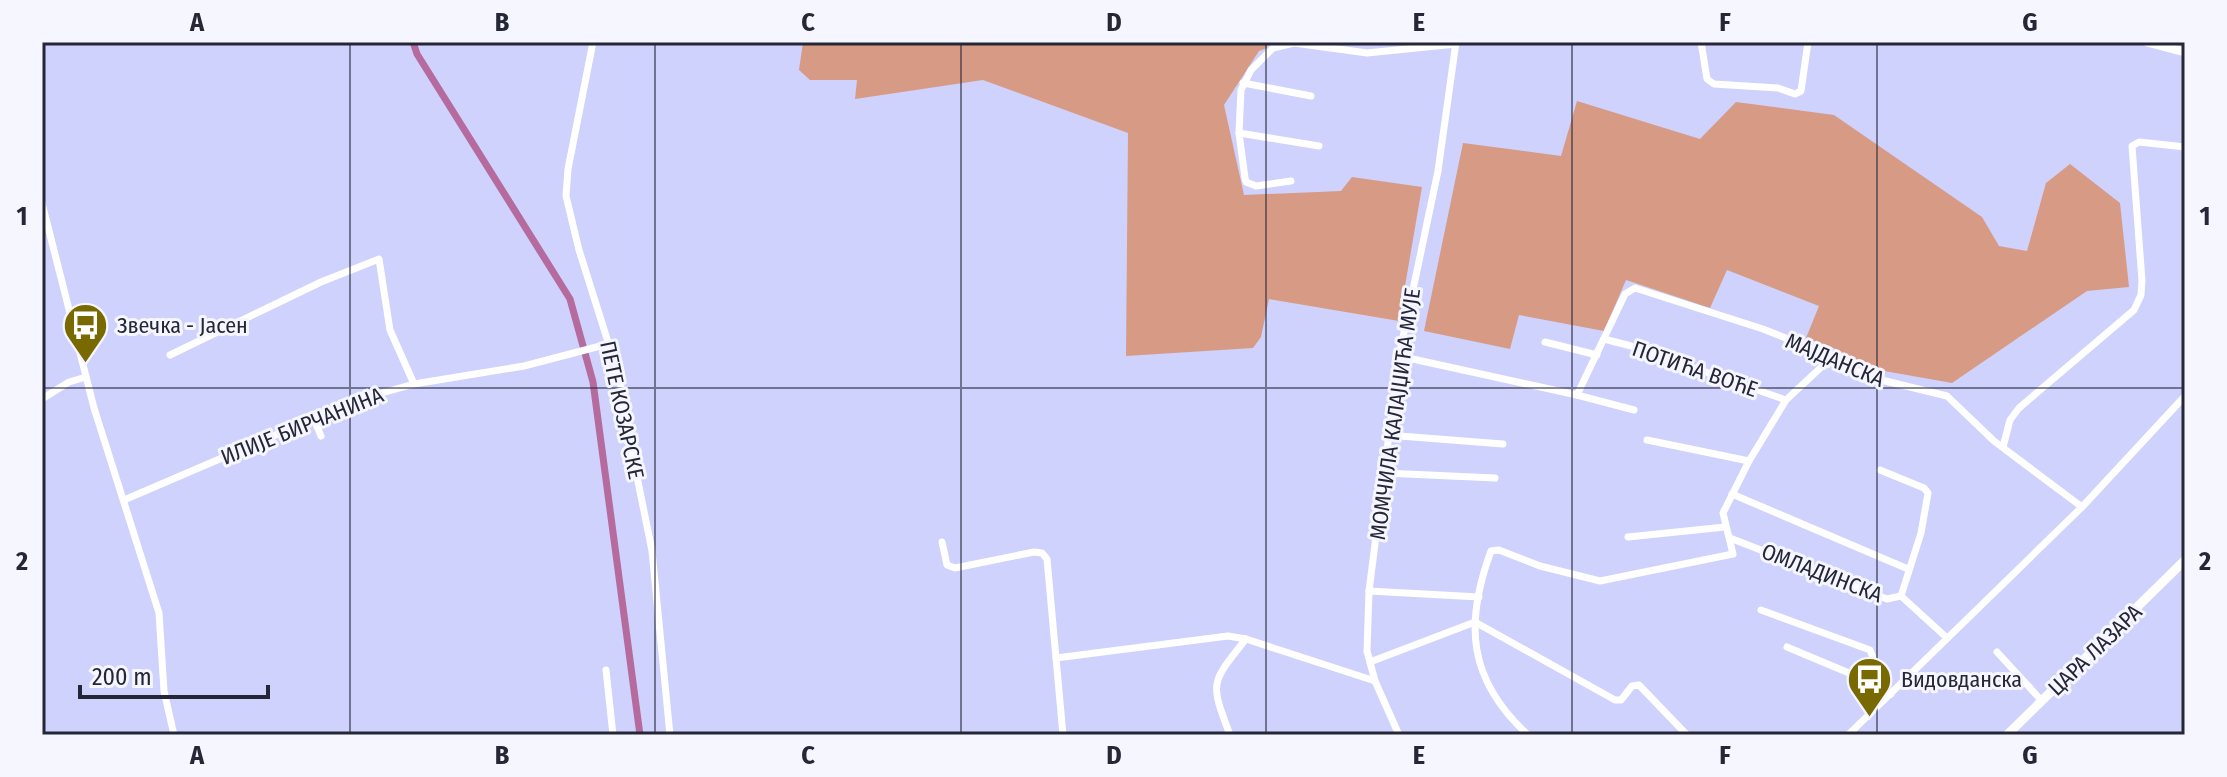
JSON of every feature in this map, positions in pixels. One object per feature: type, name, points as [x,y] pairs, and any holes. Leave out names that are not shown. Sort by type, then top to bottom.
[{"type":"main road","points":[[2147,42],[2185,52]]},
{"type":"main road","name":"ЦАРА ЛАЗАРА","points":[[2007,735],[2184,564]]},
{"type":"street","name":"ПЕТЕ КОЗАРСКЕ","points":[[593,42],[568,169],[566,196],[579,250],[620,380],[652,551],[670,735]]},
{"type":"street","points":[[1701,42],[1710,82],[1778,88],[1798,93],[1804,82],[1806,42]]},
{"type":"street","points":[[1291,181],[1256,186],[1246,182],[1239,133],[1239,106],[1243,83],[1262,56],[1281,45],[1294,43],[1367,53],[1456,43]]},
{"type":"street","name":"МОМЧИЛА КАЛАЈЏИЋА МУЈЕ","points":[[1399,735],[1375,681],[1365,636],[1399,356],[1438,171],[1456,43]]},
{"type":"street","points":[[1243,83],[1311,96]]},
{"type":"street","points":[[1239,133],[1319,146]]},
{"type":"street","points":[[2003,447],[2010,420],[2019,408],[2134,310],[2139,301],[2142,289],[2132,146],[2139,142],[2185,147]]},
{"type":"street","points":[[42,203],[103,439],[159,613],[164,691],[174,735]]},
{"type":"street","points":[[170,355],[321,282],[379,259],[390,330],[414,384]]},
{"type":"street","name":"МАЈДАНСКА","points":[[1577,395],[1625,294],[1635,288],[1763,329],[1869,377],[1947,396],[2003,447],[2082,507]]},
{"type":"street","name":"ПОТИЋА ВОЋЕ","points":[[1604,339],[1786,400]]},
{"type":"street","points":[[1545,342],[1597,355]]},
{"type":"street","name":"ИЛИЈЕ БИРЧАНИНА","points":[[124,500],[357,400],[414,384],[524,366],[608,344]]},
{"type":"street","points":[[1399,356],[1634,410]]},
{"type":"street","name":"ПОТИЋА ВОЋЕ","points":[[1732,494],[1786,400],[1830,359]]},
{"type":"street","points":[[42,399],[69,382],[86,377]]},
{"type":"street","points":[[1848,735],[2082,507],[2185,396]]},
{"type":"street","points":[[313,417],[321,436]]},
{"type":"street","points":[[1387,435],[1503,444]]},
{"type":"street","points":[[1647,440],[1749,461]]},
{"type":"street","points":[[1880,470],[1924,488],[1928,493],[1921,533],[1901,596]]},
{"type":"street","points":[[1384,473],[1495,478]]},
{"type":"street","points":[[1730,538],[1723,513],[1732,494],[1908,569]]},
{"type":"street","points":[[1628,537],[1725,527]]},
{"type":"street","name":"ОМЛАДИНСКА","points":[[1730,538],[1887,599],[1901,596],[1947,638]]},
{"type":"street","name":"ОМЛАДИНСКА","points":[[1528,735],[1504,711],[1482,671],[1476,651],[1475,622],[1479,597],[1493,550],[1540,566],[1603,581],[1731,556],[1734,550],[1730,538]]},
{"type":"street","points":[[942,542],[947,565],[955,568],[1034,552],[1045,556],[1063,735]]},
{"type":"street","points":[[1369,591],[1479,597]]},
{"type":"street","points":[[1761,610],[1870,650],[1874,660],[1868,681]]},
{"type":"street","points":[[1370,662],[1475,622],[1615,700],[1621,700],[1632,686],[1639,685],[1687,735]]},
{"type":"street","points":[[1056,658],[1228,636],[1246,639],[1375,681]]},
{"type":"street","points":[[1230,735],[1215,690],[1221,672],[1246,639]]},
{"type":"street","points":[[1787,647],[1891,694]]},
{"type":"street","points":[[1997,652],[2042,701]]},
{"type":"street","points":[[606,670],[613,735]]},
{"type":"shaded area","points":[[803,42],[1267,42],[1267,48],[1259,51],[1224,105],[1244,195],[1341,191],[1352,177],[1422,187],[1399,321],[1269,299],[1261,337],[1253,348],[1126,356],[1128,133],[983,80],[855,99],[857,80],[810,80],[799,70]]},
{"type":"shaded area","points":[[1577,101],[1700,139],[1736,102],[1834,115],[1982,217],[1999,246],[2027,251],[2046,183],[2070,164],[2120,203],[2129,287],[2087,291],[1952,383],[1873,369],[1836,349],[1806,338],[1819,306],[1727,270],[1710,308],[1626,280],[1604,331],[1519,315],[1510,349],[1424,331],[1463,143],[1561,156]]},
{"type":"waterway","points":[[413,42],[417,54],[570,299],[593,382],[640,735]]},
{"type":"place","name":"Звечка - Јасен","points":[[86,364]]},
{"type":"place","name":"Видовданска","points":[[1870,718]]}]
